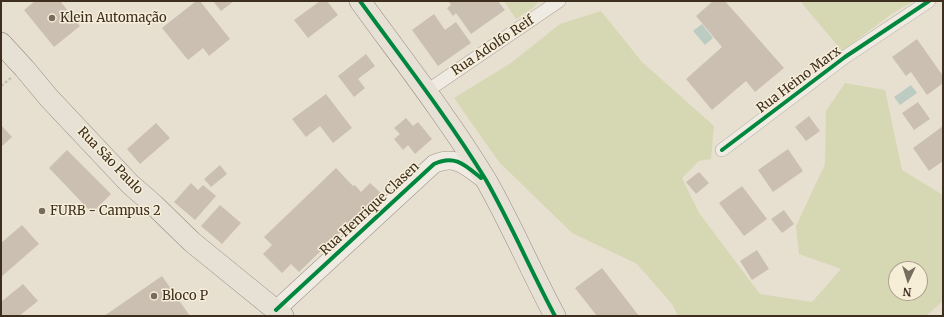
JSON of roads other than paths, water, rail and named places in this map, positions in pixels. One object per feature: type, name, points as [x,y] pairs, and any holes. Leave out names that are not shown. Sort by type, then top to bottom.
[{"type":"main road","points":[[360,1],[427,91],[465,146],[504,214],[555,316]]},
{"type":"main road","name":"Rua São Paulo","points":[[1,43],[49,98],[130,184],[192,242],[280,313]]},
{"type":"street","name":"Rua Adolfo Reif","points":[[427,91],[559,1]]},
{"type":"street","name":"Rua Heino Marx","points":[[722,150],[845,57],[929,1]]},
{"type":"street","name":"Rua Henrique Clasen","points":[[280,313],[291,296],[434,164],[443,160],[459,162],[486,181]]},
{"type":"place","name":"Klein Automação","points":[[52,18]]},
{"type":"place","name":"FURB - Campus 2","points":[[42,211]]},
{"type":"place","name":"Bloco P","points":[[154,296]]}]
